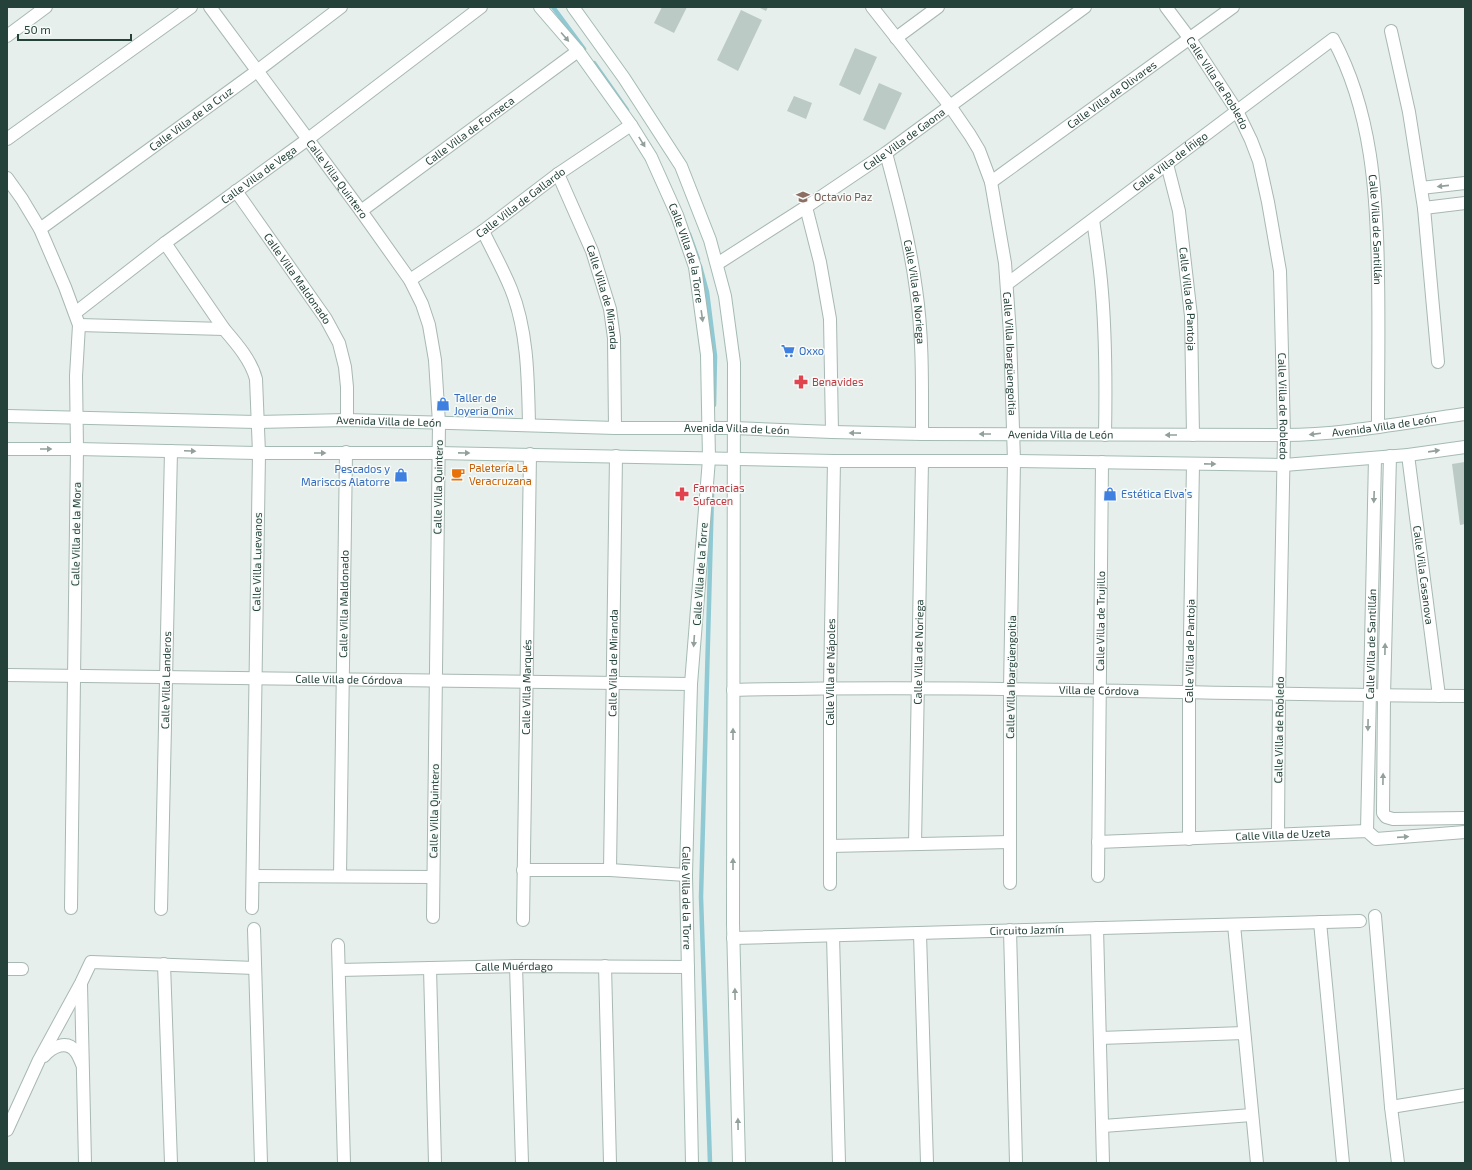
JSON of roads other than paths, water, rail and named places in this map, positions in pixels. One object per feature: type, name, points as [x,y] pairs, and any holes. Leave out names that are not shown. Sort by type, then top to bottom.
[{"type":"street","points":[[7,36],[46,7]]},
{"type":"street","points":[[7,139],[191,7]]},
{"type":"street","name":"Calle Villa Quintero","points":[[210,7],[361,211],[410,280],[422,304],[429,325],[435,360],[439,423],[433,917]]},
{"type":"street","name":"Calle Villa de la Cruz","points":[[40,229],[257,71],[341,7]]},
{"type":"street","name":"Calle Villa de Vega","points":[[75,313],[165,243],[308,139],[481,7]]},
{"type":"street","name":"Calle Villa de la Torre","points":[[540,7],[578,51],[631,125],[651,157],[674,208],[695,267],[707,356],[707,428],[709,459],[691,684],[686,875],[692,1163]]},
{"type":"street","points":[[573,7],[624,78],[681,166],[710,240],[725,296],[734,363],[733,938],[739,1163]]},
{"type":"street","name":"Calle Villa Ibargüengoitia","points":[[872,7],[950,106],[979,150],[991,182],[998,222],[1007,284],[1014,434],[1010,689],[1010,883]]},
{"type":"street","points":[[896,38],[938,7]]},
{"type":"street","name":"Calle Villa de Gaona","points":[[717,264],[806,207],[886,153],[1085,7]]},
{"type":"street","name":"Calle Villa de Robledo","points":[[1166,7],[1190,39],[1237,111],[1252,140],[1259,161],[1268,202],[1280,271],[1284,465],[1279,694],[1278,834]]},
{"type":"street","name":"Calle Villa de Olivares","points":[[991,182],[1233,7]]},
{"type":"street","points":[[1391,32],[1409,112],[1424,208],[1438,362]]},
{"type":"street","name":"Calle Villa de Íñigo","points":[[1007,284],[1333,39]]},
{"type":"street","name":"Calle Villa de Santillán","points":[[1333,39],[1344,60],[1358,99],[1368,145],[1377,217],[1378,426]]},
{"type":"street","name":"Calle Villa de Fonseca","points":[[361,211],[578,51]]},
{"type":"street","name":"Calle Villa de Gallardo","points":[[410,280],[483,231],[558,174],[631,125]]},
{"type":"street","name":"Calle Villa de Noriega","points":[[886,153],[903,218],[916,288],[922,368],[922,434]]},
{"type":"street","name":"Calle Villa de Pantoja","points":[[1167,164],[1179,211],[1191,316],[1192,435]]},
{"type":"street","name":"Calle Villa de Miranda","points":[[558,174],[592,251],[610,309],[614,338],[615,428]]},
{"type":"street","name":"Calle Villa de la Mora","points":[[7,178],[40,229],[79,325],[76,376],[77,449],[71,908]]},
{"type":"street","points":[[1421,188],[1465,183]]},
{"type":"street","name":"Calle Villa Maldonado","points":[[236,191],[326,319],[339,343],[345,367],[347,387],[347,420]]},
{"type":"street","points":[[1424,208],[1465,203]]},
{"type":"street","points":[[806,207],[820,262],[830,319],[832,432]]},
{"type":"street","points":[[1093,220],[1101,279],[1104,318],[1106,369],[1105,435]]},
{"type":"street","points":[[483,231],[511,290],[522,326],[527,361],[529,425]]},
{"type":"street","name":"Calle Villa Luevanos","points":[[165,243],[224,329],[234,340],[254,371],[256,379],[259,453],[252,908]]},
{"type":"street","points":[[79,325],[224,329]]},
{"type":"street","name":"Avenida Villa de León","points":[[7,416],[258,422],[347,420],[615,428],[734,428],[922,434],[1284,436],[1378,426],[1465,414]]},
{"type":"street","points":[[7,449],[259,453],[346,452],[530,454],[834,461],[1014,461],[1284,465],[1408,455],[1465,447]]},
{"type":"street","name":"Calle Villa Landeros","points":[[161,908],[171,451]]},
{"type":"street","name":"Calle Villa Maldonado","points":[[340,876],[346,452]]},
{"type":"street","name":"Calle Villa Marqués","points":[[523,920],[530,454]]},
{"type":"street","name":"Calle Villa Casanova","points":[[1408,455],[1439,696]]},
{"type":"street","name":"Calle Villa de Miranda","points":[[610,870],[616,456]]},
{"type":"street","name":"Calle Villa de Santillán","points":[[1390,456],[1384,696],[1383,813],[1386,817],[1393,819],[1465,818]]},
{"type":"street","name":"Calle Villa de Santillán","points":[[1367,831],[1375,458]]},
{"type":"street","name":"Calle Villa de Nápoles","points":[[830,884],[830,688],[834,461]]},
{"type":"street","name":"Calle Villa de Noriega","points":[[915,844],[922,461]]},
{"type":"street","name":"Calle Villa de Trujillo","points":[[1098,876],[1102,462]]},
{"type":"street","name":"Calle Villa de Pantoja","points":[[1189,839],[1189,693],[1193,464]]},
{"type":"street","name":"Calle Villa de Córdova","points":[[7,675],[691,684]]},
{"type":"street","name":"Villa de Córdova","points":[[733,690],[918,688],[1099,690],[1369,696],[1465,696]]},
{"type":"street","name":"Calle Villa de Uzeta","points":[[1098,842],[1367,831],[1376,838],[1465,832]]},
{"type":"street","points":[[830,846],[1010,842]]},
{"type":"street","points":[[523,870],[610,870],[686,875]]},
{"type":"street","points":[[253,876],[433,877]]},
{"type":"street","points":[[1375,916],[1391,1107],[1398,1163]]},
{"type":"street","name":"Circuito Jazmín","points":[[733,938],[1360,921]]},
{"type":"street","points":[[1320,922],[1343,1163]]},
{"type":"street","points":[[1234,925],[1257,1163]]},
{"type":"street","points":[[1097,928],[1103,1163]]},
{"type":"street","points":[[254,930],[261,1163]]},
{"type":"street","points":[[1010,930],[1016,1163]]},
{"type":"street","points":[[920,934],[927,1163]]},
{"type":"street","points":[[832,936],[839,1163]]},
{"type":"street","points":[[338,945],[344,1163]]},
{"type":"street","points":[[7,1130],[39,1060],[91,962],[255,968]]},
{"type":"street","points":[[164,964],[171,1163]]},
{"type":"street","points":[[516,966],[522,1163]]},
{"type":"street","name":"Calle Muérdago","points":[[339,970],[516,966],[688,966]]},
{"type":"street","points":[[605,966],[610,1163]]},
{"type":"street","points":[[430,968],[434,1163]]},
{"type":"street","points":[[7,969],[22,969]]},
{"type":"street","points":[[81,983],[85,1163]]},
{"type":"street","points":[[1100,1038],[1244,1033]]},
{"type":"street","points":[[39,1060],[55,1046],[62,1045],[73,1049],[77,1053],[83,1065]]},
{"type":"street","points":[[1391,1107],[1465,1095]]},
{"type":"street","points":[[1102,1126],[1252,1115]]},
{"type":"waterway","points":[[553,7],[584,49]]},
{"type":"waterway","points":[[594,63],[627,110]]},
{"type":"waterway","points":[[689,234],[698,259]]},
{"type":"waterway","points":[[700,266],[707,292],[715,356],[714,405]]},
{"type":"waterway","points":[[710,1163],[701,897],[712,493]]},
{"type":"place","name":"Octavio Paz","points":[[803,197]]},
{"type":"place","name":"Oxxo","points":[[788,351]]},
{"type":"place","name":"Benavides","points":[[801,382]]},
{"type":"place","name":"Taller de Joyeria Onix","points":[[443,404]]},
{"type":"place","name":"Paletería La Veracruzana","points":[[458,474]]},
{"type":"place","name":"Pescados y Mariscos Alatorre","points":[[401,475]]},
{"type":"place","name":"Farmacias Sufacen","points":[[682,494]]},
{"type":"place","name":"Estética Elva’s","points":[[1110,494]]}]
